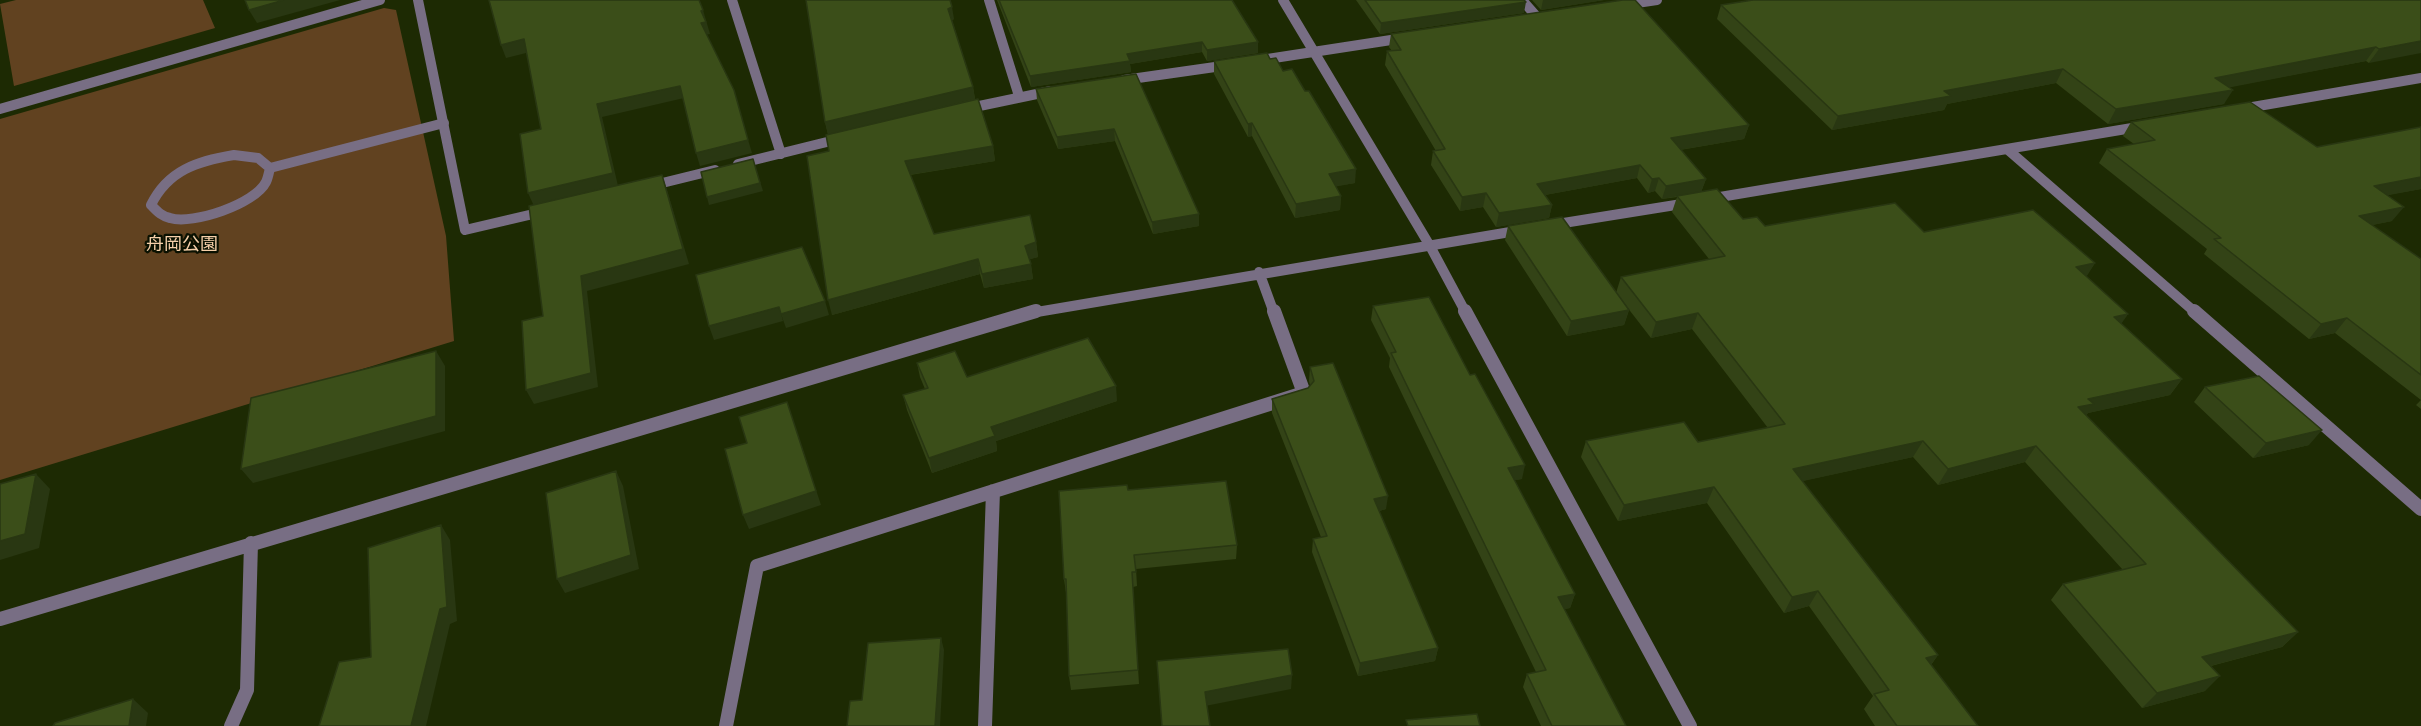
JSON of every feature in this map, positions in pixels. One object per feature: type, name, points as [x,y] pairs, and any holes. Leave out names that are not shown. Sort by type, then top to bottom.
[{"type":"street","points":[[0,109],[380,0]]},
{"type":"street","points":[[418,0],[465,230],[555,208]]},
{"type":"street","points":[[732,0],[781,154]]},
{"type":"street","points":[[989,0],[1018,96]]},
{"type":"street","points":[[1283,0],[1430,246],[1689,726]]},
{"type":"street","points":[[1522,0],[1537,17]]},
{"type":"street","points":[[1613,6],[1657,0]]},
{"type":"street","points":[[1525,19],[1548,16]]},
{"type":"street","points":[[1256,61],[1420,36]]},
{"type":"street","points":[[1113,82],[1244,63]]},
{"type":"street","points":[[2226,112],[2421,78]]},
{"type":"street","points":[[953,112],[1018,96],[1066,89]]},
{"type":"street","points":[[270,168],[444,123]]},
{"type":"street","points":[[0,619],[1048,308],[2157,123]]},
{"type":"street","points":[[634,189],[856,135]]},
{"type":"street","points":[[2007,149],[2421,509]]},
{"type":"street","points":[[234,155],[258,158],[270,168],[266,183],[248,200],[219,213],[188,219],[162,216],[151,205],[157,189],[176,172],[204,160],[234,155]]},
{"type":"street","points":[[726,726],[757,566],[1304,393],[1259,272]]},
{"type":"street","points":[[985,726],[993,491]]},
{"type":"street","points":[[231,726],[247,690],[251,543]]},
{"type":"green space","points":[[16,0],[203,0],[215,28],[14,86],[0,4]]},
{"type":"green space","name":"舟岡公園","points":[[384,8],[396,10],[446,236],[454,341],[0,480],[0,119]]},
{"type":"building","points":[[245,0],[284,0],[249,10]]},
{"type":"building","points":[[489,0],[699,0],[706,22],[701,23],[734,90],[748,140],[696,153],[680,86],[597,104],[613,173],[528,193],[520,134],[541,129],[524,39],[501,45]]},
{"type":"building","points":[[806,0],[950,0],[952,7],[948,9],[973,87],[825,122]]},
{"type":"building","points":[[999,0],[1232,0],[1258,42],[1207,50],[1202,42],[1127,54],[1130,61],[1030,76]]},
{"type":"building","points":[[1365,0],[1524,0],[1526,2],[1381,23]]},
{"type":"building","points":[[1635,0],[1749,125],[1671,138],[1706,179],[1666,186],[1659,178],[1652,179],[1640,165],[1537,184],[1552,205],[1499,213],[1486,193],[1462,197],[1433,151],[1445,149],[1387,51],[1401,50],[1391,34]]},
{"type":"building","points":[[1753,0],[2421,0],[2421,41],[2379,49],[2376,47],[2215,78],[2233,90],[2116,109],[2063,69],[1944,91],[1951,96],[1838,116],[1721,5]]},
{"type":"building","points":[[1267,53],[1270,59],[1276,58],[1283,71],[1292,69],[1305,91],[1309,91],[1356,169],[1329,174],[1341,196],[1296,204],[1252,123],[1248,124],[1214,61]]},
{"type":"building","points":[[1136,74],[1199,214],[1152,222],[1114,129],[1057,137],[1036,89]]},
{"type":"building","points":[[978,99],[993,146],[905,161],[934,234],[1030,215],[1036,242],[1025,246],[1031,264],[982,274],[978,259],[828,300],[807,156],[829,151],[826,135]]},
{"type":"building","points":[[2250,102],[2317,147],[2421,127],[2421,177],[2374,186],[2404,207],[2359,216],[2421,259],[2421,375],[2347,318],[2321,324],[2214,239],[2221,238],[2107,149],[2155,140],[2131,122]]},
{"type":"building","points":[[753,159],[760,183],[707,197],[701,172]]},
{"type":"building","points":[[662,175],[683,249],[581,276],[591,373],[526,390],[522,321],[543,316],[529,206]]},
{"type":"building","points":[[1717,189],[1743,219],[1757,217],[1765,226],[1895,203],[1924,232],[2033,210],[2095,263],[2076,267],[2128,314],[2114,317],[2182,379],[2088,399],[2094,404],[2078,407],[2298,632],[2202,657],[2220,676],[2157,693],[2063,584],[2146,564],[2036,446],[1948,469],[1923,441],[1793,469],[1938,655],[1926,658],[1978,726],[1897,726],[1874,694],[1889,690],[1818,591],[1792,597],[1714,487],[1624,505],[1586,441],[1684,422],[1698,442],[1785,424],[1698,313],[1656,322],[1621,277],[1725,256],[1677,196]]},
{"type":"building","points":[[1562,217],[1629,310],[1571,321],[1508,226]]},
{"type":"building","points":[[802,247],[825,301],[781,314],[779,307],[709,326],[696,275]]},
{"type":"building","points":[[1429,297],[1470,375],[1475,374],[1525,465],[1508,468],[1575,594],[1558,597],[1626,726],[1552,726],[1527,674],[1546,670],[1391,353],[1396,352],[1373,306]]},
{"type":"building","points":[[1088,338],[1116,386],[991,427],[995,436],[929,458],[903,395],[928,388],[917,363],[955,351],[967,377]]},
{"type":"building","points":[[436,351],[436,416],[241,469],[251,398]]},
{"type":"building","points":[[1333,363],[1388,496],[1374,499],[1438,648],[1360,663],[1313,539],[1327,536],[1272,399],[1308,388],[1314,381],[1310,367]]},
{"type":"building","points":[[2259,376],[2322,430],[2266,443],[2205,387]]},
{"type":"building","points":[[787,402],[816,491],[743,515],[725,449],[747,443],[739,417]]},
{"type":"building","points":[[616,471],[631,555],[557,579],[546,493]]},
{"type":"building","points":[[36,474],[25,534],[0,541],[0,484]]},
{"type":"building","points":[[1226,481],[1237,545],[1134,555],[1136,572],[1132,572],[1138,670],[1069,676],[1066,579],[1064,579],[1059,491],[1127,485],[1128,490]]},
{"type":"building","points":[[441,525],[447,607],[440,609],[411,726],[319,726],[339,662],[371,657],[368,548]]},
{"type":"building","points":[[941,638],[935,726],[847,726],[850,701],[862,700],[868,643]]},
{"type":"building","points":[[1288,649],[1292,675],[1205,692],[1210,726],[1162,726],[1157,661]]},
{"type":"building","points":[[133,699],[129,726],[53,726],[55,723]]},
{"type":"building","points":[[1477,714],[1480,726],[1408,726],[1406,720]]}]
